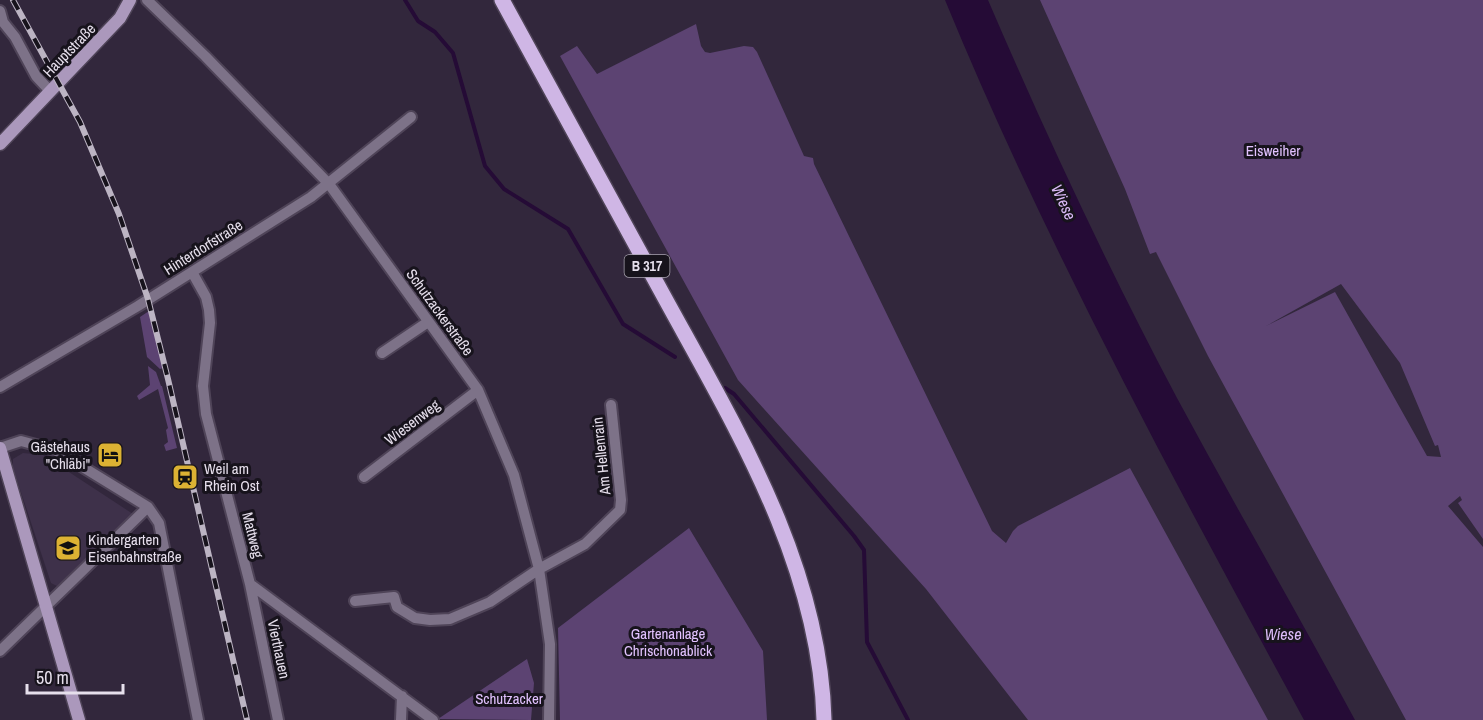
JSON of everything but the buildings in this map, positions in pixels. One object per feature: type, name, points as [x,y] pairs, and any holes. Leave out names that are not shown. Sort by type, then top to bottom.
[{"type":"main road","name":"B 317","points":[[501,0],[757,470],[796,566],[811,620],[819,666],[824,720]]},
{"type":"street","name":"Hauptstraße","points":[[0,144],[120,18],[130,0]]},
{"type":"street","name":"Schutzackerstraße","points":[[147,0],[329,184],[478,390],[514,475],[539,569],[550,644],[549,720]]},
{"type":"street","name":"Hauptstraße","points":[[0,11],[3,22],[15,37],[36,76],[50,91]]},
{"type":"street","name":"Hinterdorfstraße","points":[[0,387],[192,272],[329,184],[411,117]]},
{"type":"street","name":"Mattweg","points":[[192,272],[206,297],[209,310],[210,323],[203,386],[206,414],[250,584]]},
{"type":"street","points":[[382,353],[428,322]]},
{"type":"street","name":"Wiesenweg","points":[[364,477],[478,390]]},
{"type":"street","name":"Am Hellenrain","points":[[539,569],[585,544],[620,510],[621,500],[610,405]]},
{"type":"street","points":[[80,720],[0,448],[21,441],[56,450],[147,507],[159,523],[198,720]]},
{"type":"street","points":[[0,651],[147,507]]},
{"type":"street","points":[[355,601],[394,597],[397,607],[415,618],[450,619],[490,602],[539,569]]},
{"type":"street","points":[[250,584],[433,720]]},
{"type":"street","name":"Vierthauen","points":[[250,584],[278,720]]},
{"type":"street","points":[[401,720],[402,696]]},
{"type":"shaded area","name":"Kindergarten Eisenbahnstraße","points":[[23,453],[43,455],[133,514],[59,587],[51,583],[13,468],[13,459]]},
{"type":"green space","name":"Eisweiher","points":[[1040,0],[1483,0],[1483,539],[1458,503],[1462,500],[1460,496],[1448,506],[1483,547],[1483,720],[1406,720],[1208,356],[1156,252],[1150,254],[1125,189]],"holes":[[[1341,284],[1400,363],[1435,446],[1438,445],[1441,457],[1427,456],[1335,292],[1266,326]]]},
{"type":"green space","points":[[696,24],[701,46],[705,52],[744,46],[753,47],[757,52],[804,156],[813,158],[992,531],[1006,543],[1018,526],[1130,468],[1268,720],[1028,720],[926,589],[738,380],[560,56],[577,46],[597,74]]},
{"type":"green space","points":[[149,311],[163,368],[160,369],[147,357],[140,317]]},
{"type":"green space","points":[[148,366],[156,372],[162,386],[177,448],[166,451],[164,445],[168,442],[166,430],[168,428],[158,389],[139,400],[137,396],[150,385]]},
{"type":"green space","name":"Gartenanlage Chrischonablick","points":[[689,528],[763,651],[767,720],[560,720],[558,628]]},
{"type":"green space","name":"Schutzacker","points":[[527,659],[534,683],[531,720],[438,719]]},
{"type":"water","name":"Wiese","points":[[945,0],[988,0],[1078,201],[1151,349],[1355,720],[1304,720],[1161,454],[1070,275],[984,92]]},
{"type":"waterway","points":[[405,0],[418,21],[435,32],[453,53],[485,166],[504,189],[568,229],[623,324],[675,357]]},
{"type":"waterway","points":[[725,388],[734,394],[864,550],[867,642],[908,720]]},
{"type":"railway","points":[[13,0],[80,122],[119,214],[148,299],[247,720]]},
{"type":"place","name":"Gästehaus \"Chläbi\"","points":[[110,455]]},
{"type":"place","name":"Weil am Rhein Ost","points":[[185,477]]},
{"type":"place","name":"Kindergarten Eisenbahnstraße","points":[[68,548]]}]
